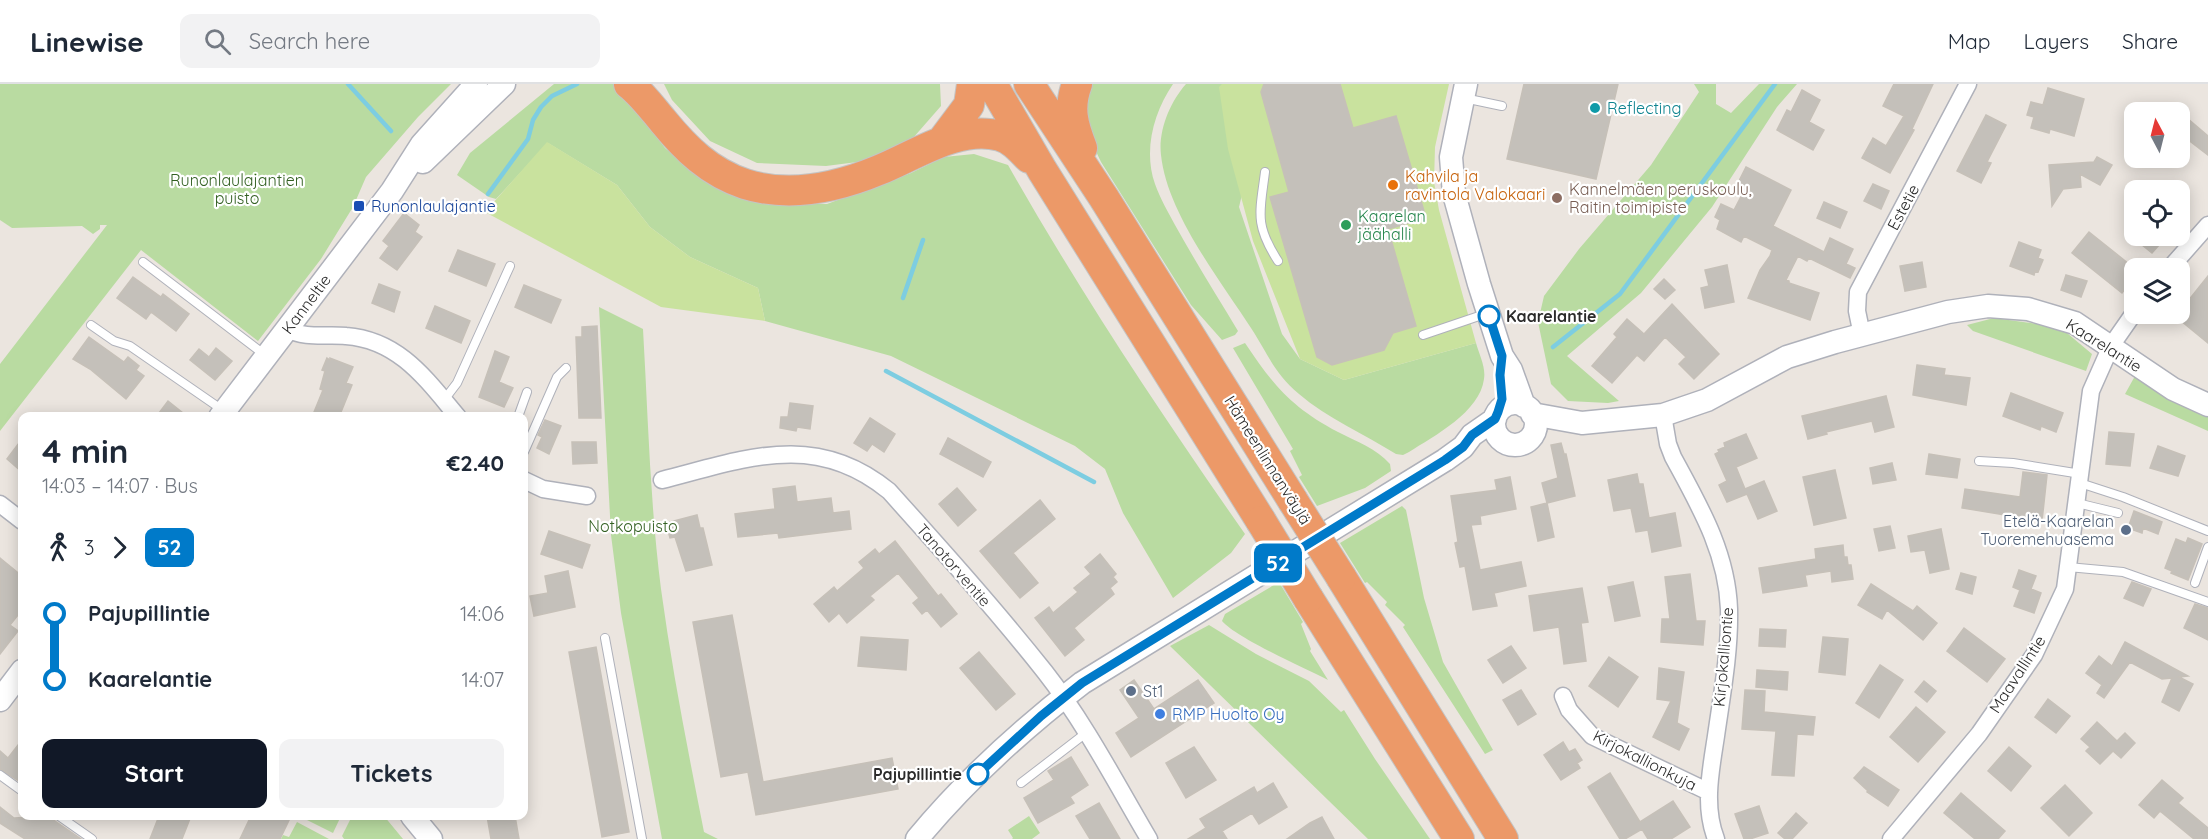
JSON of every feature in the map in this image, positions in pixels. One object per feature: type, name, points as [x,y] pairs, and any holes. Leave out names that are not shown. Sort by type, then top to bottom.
[{"type":"highway","points":[[942,141],[969,105],[972,84]]},
{"type":"highway","points":[[992,84],[1042,170],[1459,839]]},
{"type":"highway","name":"Hämeenlinnanväylä","points":[[1029,84],[1104,198],[1503,839]]},
{"type":"highway","points":[[1077,84],[1073,94],[1071,112],[1073,125],[1104,198]]},
{"type":"highway","points":[[635,87],[677,139],[698,159],[720,174],[770,190],[806,190],[851,180],[879,170],[942,141],[986,134],[1012,141],[1042,170]]},
{"type":"main road","name":"Kanneltie","points":[[224,412],[392,191],[427,138],[476,84]]},
{"type":"main road","name":"Kanneltie","points":[[392,191],[504,84]]},
{"type":"main road","points":[[1463,447],[1492,441],[1517,445],[1531,437],[1535,426],[1511,370],[1502,356],[1462,226],[1452,182],[1451,157],[1465,91]]},
{"type":"main road","name":"Kaarelantie","points":[[1528,410],[1543,417],[1565,418],[1581,423],[1663,415],[1707,400],[1786,357],[1970,308],[2005,307],[2028,309],[2074,323],[2173,389],[2208,405]]},
{"type":"main road","points":[[1502,356],[1500,375],[1502,399],[1496,416],[1495,431],[1502,441]]},
{"type":"main road","points":[[917,839],[986,765],[1092,676],[1463,447],[1472,435],[1496,416],[1504,406],[1512,404],[1528,410]]},
{"type":"main road","name":"Kaarelantie","points":[[1531,437],[1568,431],[1581,423]]},
{"type":"main road","points":[[0,700],[18,676]]},
{"type":"main road","points":[[415,820],[431,839]]},
{"type":"street","name":"Estetie","points":[[1862,335],[1857,311],[1858,292],[1968,84]]},
{"type":"street","points":[[2179,258],[2208,225]]},
{"type":"street","name":"Maavallintie","points":[[1891,839],[1978,734],[2034,655],[2065,589],[2091,391],[2111,346],[2125,324]]},
{"type":"street","points":[[288,328],[302,334],[351,336],[383,345],[416,368],[454,412]]},
{"type":"street","name":"Kirjokalliontie","points":[[1663,415],[1668,444],[1711,530],[1727,585],[1729,609],[1726,664],[1709,792],[1710,815],[1716,839]]},
{"type":"street","name":"Tanotorventie","points":[[662,480],[742,460],[787,454],[819,456],[834,460],[872,478],[889,491],[976,588],[1063,698],[1149,839]]},
{"type":"street","points":[[528,482],[543,489],[587,495]]},
{"type":"street","points":[[0,504],[18,518]]},
{"type":"street","name":"Kirjokallionkuja","points":[[1563,696],[1569,710],[1592,736],[1709,792]]},
{"type":"lane","points":[[1465,91],[1502,106]]},
{"type":"lane","points":[[1264,172],[1259,218],[1264,234],[1278,261]]},
{"type":"lane","points":[[143,262],[267,356]]},
{"type":"lane","points":[[444,400],[457,383],[510,266]]},
{"type":"lane","points":[[1423,335],[1488,313]]},
{"type":"lane","points":[[91,325],[114,341],[130,346],[219,412]]},
{"type":"lane","points":[[528,443],[557,377],[566,368]]},
{"type":"lane","points":[[520,412],[527,392]]},
{"type":"lane","points":[[1978,461],[2013,463],[2080,479],[2208,531]]},
{"type":"lane","points":[[2077,503],[2118,513]]},
{"type":"lane","points":[[2195,583],[2208,548]]},
{"type":"lane","points":[[2068,567],[2123,572],[2208,602]]},
{"type":"lane","points":[[605,638],[642,839]]},
{"type":"lane","points":[[1021,783],[1086,733]]},
{"type":"lane","points":[[0,775],[18,788]]},
{"type":"lane","points":[[65,820],[92,839]]},
{"type":"green space","name":"Runonlaulajantien puisto","points":[[0,84],[451,84],[418,117],[366,177],[353,207],[321,259],[258,341],[141,250],[0,431],[0,364],[107,225],[100,225],[100,229],[93,234],[82,226],[12,228],[0,220]]},
{"type":"green space","points":[[554,84],[617,84],[665,148],[698,175],[778,203],[827,204],[911,173],[944,157],[974,154],[1008,165],[1122,352],[1245,534],[1231,553],[1173,598],[1123,513],[1105,469],[1075,446],[891,356],[765,321],[758,288],[690,257],[650,227],[617,185],[548,143],[496,199],[489,197],[457,175],[470,153]]},
{"type":"green space","points":[[664,84],[940,84],[941,106],[913,138],[865,161],[826,166],[757,163],[710,141],[672,100]]},
{"type":"green space","points":[[1093,84],[1173,84],[1160,107],[1152,132],[1150,158],[1152,171],[1157,189],[1170,215],[1238,331],[1235,335],[1222,340],[1191,305],[1101,162],[1089,133],[1086,114],[1086,104]]},
{"type":"green space","points":[[1186,84],[1234,84],[1248,170],[1239,207],[1282,334],[1300,359],[1344,380],[1476,343],[1484,374],[1481,391],[1465,412],[1443,431],[1403,455],[1396,454],[1321,411],[1283,378],[1184,223],[1165,177],[1161,155],[1163,127],[1170,108]]},
{"type":"green space","name":"Kaarelan jäähalli","points":[[1222,84],[1449,84],[1435,147],[1434,182],[1439,210],[1476,343],[1344,380],[1300,359],[1253,241],[1228,149],[1219,87]]},
{"type":"green space","points":[[1694,84],[1716,84],[1716,104],[1731,113],[1759,84],[1797,84],[1777,107],[1712,207],[1641,293],[1567,356],[1619,401],[1608,403],[1568,401],[1551,384],[1538,322],[1544,296],[1579,249],[1651,165],[1699,92]]},
{"type":"green space","points":[[547,142],[617,185],[650,227],[690,257],[758,288],[765,321],[661,307],[485,212]]},
{"type":"green space","name":"Notkopuisto","points":[[599,307],[643,329],[654,524],[665,619],[704,832],[718,839],[662,839],[621,613],[611,535]]},
{"type":"green space","points":[[1994,318],[2037,324],[2067,333],[2092,354],[2086,371],[1973,331],[1967,325]]},
{"type":"green space","points":[[1245,343],[1275,383],[1296,404],[1322,423],[1379,454],[1390,464],[1391,471],[1365,488],[1317,506],[1299,477],[1302,475],[1290,451],[1293,449],[1233,348]]},
{"type":"green space","points":[[2135,376],[2208,417],[2208,431],[2125,394]]},
{"type":"green space","points":[[1402,506],[1406,510],[1424,598],[1443,662],[1493,750],[1485,754],[1403,627],[1405,625],[1385,605],[1387,602],[1367,582],[1365,583],[1340,543]]},
{"type":"green space","points":[[1279,582],[1303,622],[1301,624],[1310,651],[1328,680],[1256,644],[1222,621],[1225,614]]},
{"type":"green space","points":[[1209,625],[1256,654],[1309,681],[1341,712],[1344,710],[1430,839],[1368,839],[1170,646]]},
{"type":"green space","points":[[1029,816],[1040,833],[1032,839],[1012,839],[1008,830]]},
{"type":"green space","points":[[307,820],[339,820],[333,833]]},
{"type":"green space","points":[[350,820],[387,820],[403,839],[344,839],[342,836]]},
{"type":"green space","points":[[297,822],[329,839],[281,839],[283,835],[289,837]]},
{"type":"building","points":[[1264,84],[1340,84],[1353,128],[1396,116],[1426,218],[1388,229],[1416,326],[1393,333],[1384,350],[1332,365],[1317,357],[1270,197],[1289,192],[1261,92]]},
{"type":"building","points":[[1524,84],[1618,84],[1596,179],[1507,159]]},
{"type":"building","points":[[1894,84],[1933,84],[1912,129],[1914,130],[1890,173],[1862,158],[1873,138],[1886,146],[1904,116],[1883,106]]},
{"type":"building","points":[[2048,88],[2084,99],[2074,136],[2050,129],[2049,133],[2031,128],[2034,117],[2027,115],[2031,102],[2043,105]]},
{"type":"building","points":[[1802,90],[1820,100],[1809,122],[1824,130],[1813,150],[1777,130],[1787,110],[1791,112]]},
{"type":"building","points":[[1986,115],[2006,125],[1987,162],[1991,163],[1981,183],[1957,171]]},
{"type":"building","points":[[2190,121],[2208,136],[2208,155],[2190,141]]},
{"type":"building","points":[[2097,157],[2112,165],[2100,185],[2080,174],[2081,187],[2063,189],[2052,206],[2049,165],[2094,162]]},
{"type":"building","points":[[1746,167],[1791,190],[1773,226],[1824,252],[1830,238],[1853,249],[1846,264],[1855,268],[1850,278],[1809,258],[1807,261],[1798,256],[1786,280],[1819,293],[1810,320],[1748,298],[1772,250],[1744,236],[1741,242],[1717,229],[1720,220],[1715,217],[1721,204],[1734,210],[1746,187],[1738,183]]},
{"type":"building","points":[[1873,184],[1889,191],[1881,209],[1864,201]]},
{"type":"building","points":[[1824,202],[1847,212],[1840,228],[1817,218]]},
{"type":"building","points":[[404,213],[419,225],[415,232],[422,237],[397,270],[380,258],[389,246],[383,241]]},
{"type":"building","points":[[2089,232],[2124,260],[2124,290],[2122,293],[2072,253]]},
{"type":"building","points":[[2019,242],[2041,250],[2038,258],[2043,260],[2038,272],[2035,271],[2034,275],[2010,266]]},
{"type":"building","points":[[2143,246],[2158,246],[2152,253]]},
{"type":"building","points":[[458,250],[495,264],[486,286],[449,271]]},
{"type":"building","points":[[1922,262],[1926,287],[1905,291],[1900,266]]},
{"type":"building","points":[[1727,265],[1734,302],[1705,308],[1701,288],[1709,286],[1705,270]]},
{"type":"building","points":[[2066,275],[2087,281],[2081,297],[2061,290]]},
{"type":"building","points":[[2208,276],[2208,343],[2185,324],[2190,324],[2190,298]]},
{"type":"building","points":[[133,277],[161,297],[163,294],[189,314],[176,331],[151,312],[146,319],[117,298]]},
{"type":"building","points":[[1664,279],[1675,290],[1665,299],[1654,289]]},
{"type":"building","points":[[379,284],[400,292],[394,312],[372,303]]},
{"type":"building","points":[[524,285],[561,300],[551,323],[515,307]]},
{"type":"building","points":[[1672,304],[1719,354],[1694,379],[1679,364],[1686,357],[1665,337],[1644,361],[1637,355],[1612,383],[1592,366],[1617,337],[1614,334],[1627,319],[1644,334]]},
{"type":"building","points":[[435,306],[470,321],[461,343],[426,328]]},
{"type":"building","points":[[597,326],[601,418],[579,418],[576,337],[582,337],[582,327]]},
{"type":"building","points":[[89,337],[124,362],[128,357],[139,366],[136,370],[144,376],[126,399],[90,369],[73,359]]},
{"type":"building","points":[[216,348],[232,361],[215,380],[190,360],[199,349],[209,357]]},
{"type":"building","points":[[495,351],[509,357],[499,382],[513,388],[504,407],[479,397]]},
{"type":"building","points":[[327,358],[353,367],[346,383],[352,385],[341,412],[314,412],[323,390],[320,389],[325,371],[322,370]]},
{"type":"building","points":[[1917,365],[1945,369],[1944,375],[1970,378],[1966,405],[1913,395]]},
{"type":"building","points":[[2011,393],[2063,413],[2056,432],[2041,426],[2040,430],[2003,416]]},
{"type":"building","points":[[1886,396],[1894,427],[1875,432],[1872,421],[1826,432],[1827,434],[1808,439],[1802,416]]},
{"type":"building","points":[[168,401],[182,412],[160,412]]},
{"type":"building","points":[[790,403],[813,406],[810,429],[797,427],[796,431],[780,428],[781,417],[788,417]]},
{"type":"building","points":[[870,418],[895,434],[884,452],[872,444],[867,451],[854,443]]},
{"type":"building","points":[[545,420],[561,426],[549,454],[537,448],[542,437],[538,435]]},
{"type":"building","points":[[2109,432],[2134,434],[2130,466],[2106,464]]},
{"type":"building","points":[[1746,434],[1757,458],[1736,467],[1745,489],[1764,481],[1777,511],[1758,519],[1747,494],[1727,502],[1719,485],[1727,481],[1715,454],[1725,447],[1724,443]]},
{"type":"building","points":[[948,438],[991,462],[983,477],[940,454]]},
{"type":"building","points":[[572,442],[596,442],[597,463],[573,464]]},
{"type":"building","points":[[1561,443],[1564,454],[1566,454],[1575,496],[1547,503],[1542,483],[1558,478],[1551,445]]},
{"type":"building","points":[[18,444],[18,469],[7,459]]},
{"type":"building","points":[[2158,446],[2185,456],[2178,476],[2150,468]]},
{"type":"building","points":[[1929,454],[1960,459],[1957,478],[1926,474]]},
{"type":"building","points":[[1892,463],[1896,480],[1873,484],[1870,468]]},
{"type":"building","points":[[1835,470],[1846,518],[1814,525],[1803,477]]},
{"type":"building","points":[[2023,472],[2047,475],[2042,521],[1962,508],[1965,489],[2020,497]]},
{"type":"building","points":[[1637,474],[1639,484],[1643,484],[1649,518],[1675,513],[1681,546],[1652,552],[1648,530],[1636,532],[1631,508],[1614,511],[1608,480]]},
{"type":"building","points":[[1510,477],[1516,509],[1480,516],[1481,524],[1471,525],[1480,570],[1521,562],[1526,586],[1494,593],[1497,606],[1473,610],[1465,566],[1460,567],[1455,543],[1458,542],[1451,496],[1497,490],[1495,480]]},
{"type":"building","points":[[795,486],[797,502],[831,498],[833,513],[849,511],[851,529],[779,538],[778,533],[738,537],[735,514],[775,509],[773,489]]},
{"type":"building","points":[[957,488],[976,510],[958,526],[939,504]]},
{"type":"building","points":[[1040,500],[1055,519],[1013,553],[1038,583],[1020,598],[980,551]]},
{"type":"building","points":[[1547,503],[1554,537],[1538,541],[1531,507]]},
{"type":"building","points":[[2134,511],[2162,522],[2158,534],[2143,528],[2142,533],[2128,528]]},
{"type":"building","points":[[697,515],[700,528],[703,528],[712,565],[686,571],[675,537],[670,538],[666,523]]},
{"type":"building","points":[[1890,526],[1895,548],[1879,551],[1874,529]]},
{"type":"building","points":[[1941,529],[1949,569],[1930,573],[1925,550],[1911,552],[1908,536]]},
{"type":"building","points":[[549,531],[590,545],[582,568],[541,554]]},
{"type":"building","points":[[2188,538],[2202,544],[2188,580],[2165,568],[2176,539],[2186,543]]},
{"type":"building","points":[[895,541],[938,596],[941,594],[957,614],[941,627],[927,610],[922,614],[913,603],[919,598],[898,573],[870,596],[874,600],[847,623],[839,613],[829,622],[814,604],[834,587],[837,591],[864,568],[859,562],[875,549],[879,554]]},
{"type":"building","points":[[1843,545],[1844,557],[1847,557],[1848,565],[1851,565],[1853,579],[1832,582],[1831,571],[1805,575],[1807,586],[1763,593],[1759,568],[1816,559],[1815,549]]},
{"type":"building","points":[[1100,554],[1116,574],[1113,577],[1117,582],[1110,588],[1114,594],[1074,628],[1084,640],[1065,656],[1035,618],[1049,607],[1053,613],[1078,592],[1074,588],[1091,574],[1085,567]]},
{"type":"building","points":[[0,558],[18,573],[18,615],[10,625],[18,631],[0,654]]},
{"type":"building","points":[[2019,570],[2036,576],[2031,589],[2041,593],[2034,613],[2014,606],[2020,590],[2013,587]]},
{"type":"building","points":[[568,571],[575,607],[534,616],[530,596],[548,593],[545,576]]},
{"type":"building","points":[[1961,573],[1976,577],[1972,594],[1956,589]]},
{"type":"building","points":[[1690,574],[1696,621],[1705,621],[1703,645],[1661,642],[1662,619],[1670,619],[1665,577]]},
{"type":"building","points":[[1633,582],[1640,616],[1615,621],[1608,587]]},
{"type":"building","points":[[2132,582],[2151,589],[2143,606],[2124,598]]},
{"type":"building","points":[[1871,584],[1913,611],[1917,606],[1937,623],[1923,640],[1887,610],[1882,619],[1858,605]]},
{"type":"building","points":[[1582,588],[1588,622],[1581,623],[1586,661],[1564,664],[1559,627],[1534,631],[1529,596]]},
{"type":"building","points":[[2195,604],[2208,608],[2208,640],[2184,628]]},
{"type":"building","points":[[732,615],[763,782],[892,758],[898,789],[756,815],[748,772],[721,777],[693,622]]},
{"type":"building","points":[[1964,628],[2005,659],[1987,682],[1947,651]]},
{"type":"building","points":[[1760,629],[1786,630],[1785,647],[1759,646]]},
{"type":"building","points":[[861,637],[908,640],[906,670],[858,666]]},
{"type":"building","points":[[1823,637],[1848,639],[1845,675],[1819,672]]},
{"type":"building","points":[[2125,642],[2188,676],[2179,677],[2193,684],[2179,711],[2162,702],[2172,678],[2162,679],[2130,662],[2104,698],[2097,693],[2102,685],[2086,673],[2099,656],[2112,666]]},
{"type":"building","points":[[1511,646],[1526,668],[1503,683],[1488,660]]},
{"type":"building","points":[[596,647],[629,832],[602,837],[569,652]]},
{"type":"building","points":[[979,652],[1015,694],[996,710],[960,668]]},
{"type":"building","points":[[1609,657],[1638,677],[1618,707],[1589,686]]},
{"type":"building","points":[[1880,665],[1903,680],[1879,718],[1856,703]]},
{"type":"building","points":[[1659,668],[1684,672],[1677,723],[1689,729],[1679,750],[1653,737],[1671,701],[1657,699]]},
{"type":"building","points":[[1757,670],[1788,672],[1787,690],[1756,687]]},
{"type":"building","points":[[1134,680],[1154,709],[1198,680],[1214,703],[1131,757],[1116,733],[1139,718],[1120,690]]},
{"type":"building","points":[[1924,681],[1936,691],[1927,702],[1915,692]]},
{"type":"building","points":[[1521,690],[1536,714],[1518,725],[1503,700]]},
{"type":"building","points":[[1745,690],[1765,691],[1764,712],[1815,717],[1813,735],[1797,734],[1794,776],[1772,775],[1776,731],[1742,729]]},
{"type":"building","points":[[2048,699],[2070,716],[2056,733],[2035,717]]},
{"type":"building","points":[[1916,707],[1945,732],[1918,762],[1890,737]]},
{"type":"building","points":[[2097,722],[2117,741],[2125,733],[2135,743],[2121,758],[2113,751],[2100,764],[2086,751],[2090,747],[2081,739]]},
{"type":"building","points":[[1563,742],[1569,752],[1575,749],[1582,760],[1577,763],[1580,768],[1561,780],[1544,755]]},
{"type":"building","points":[[18,745],[18,780],[0,769],[0,751],[8,758]]},
{"type":"building","points":[[1194,747],[1216,780],[1186,798],[1166,763]]},
{"type":"building","points":[[2009,747],[2031,766],[2011,791],[1988,771]]},
{"type":"building","points":[[1071,757],[1088,785],[1070,797],[1074,803],[1038,823],[1024,798],[1054,780],[1048,771]]},
{"type":"building","points":[[1864,767],[1899,790],[1888,806],[1867,792],[1854,778]]},
{"type":"building","points":[[1610,773],[1640,822],[1673,801],[1690,827],[1671,839],[1648,839],[1642,829],[1625,839],[1620,839],[1588,787]]},
{"type":"building","points":[[2162,780],[2183,798],[2178,803],[2208,828],[2208,839],[2194,839],[2160,811],[2154,818],[2139,805]]},
{"type":"building","points":[[1273,783],[1287,807],[1259,824],[1252,813],[1222,831],[1227,839],[1188,839],[1206,828],[1200,819],[1254,787],[1257,793]]},
{"type":"building","points":[[2065,785],[2092,813],[2069,836],[2041,808]]},
{"type":"building","points":[[1961,793],[2005,831],[1998,839],[1975,839],[1944,813]]},
{"type":"building","points":[[1099,803],[1120,839],[1090,839],[1076,816]]},
{"type":"building","points":[[1759,806],[1768,833],[1744,839],[1735,814]]},
{"type":"building","points":[[0,807],[18,820],[54,820],[81,839],[25,839],[0,823]]},
{"type":"building","points":[[1796,813],[1807,823],[1792,839],[1785,839],[1778,833]]},
{"type":"building","points":[[1322,817],[1334,839],[1287,839],[1310,823]]},
{"type":"building","points":[[157,820],[189,820],[182,839],[150,839]]},
{"type":"building","points":[[249,820],[289,820],[280,839],[240,839]]},
{"type":"building","points":[[488,820],[516,820],[519,839],[491,839]]},
{"type":"waterway","points":[[348,84],[391,131]]},
{"type":"waterway","points":[[488,194],[528,139],[533,120],[541,107],[552,96],[577,84]]},
{"type":"waterway","points":[[1553,347],[1620,294],[1775,84]]},
{"type":"waterway","points":[[903,298],[923,240]]},
{"type":"waterway","points":[[886,371],[1094,482]]},
{"type":"bus line","name":"52","points":[[978,774],[1041,716],[1082,683],[1445,460],[1463,447],[1472,435],[1495,419],[1502,399],[1500,375],[1502,356],[1489,316]]},
{"type":"place","name":"Reflecting","points":[[1595,108]]},
{"type":"place","name":"Kahvila ja ravintola Valokaari","points":[[1393,185]]},
{"type":"place","name":"Kannelmäen peruskoulu, Raitin toimipiste","points":[[1557,198]]},
{"type":"place","name":"Runonlaulajantie","points":[[359,206]]},
{"type":"place","name":"Kaarelan jäähalli","points":[[1346,225]]},
{"type":"place","name":"Kaarelantie","points":[[1489,316]]},
{"type":"place","name":"Etelä-Kaarelan Tuoremehuasema","points":[[2126,530]]},
{"type":"place","name":"St1","points":[[1131,691]]},
{"type":"place","name":"RMP Huolto Oy","points":[[1160,714]]},
{"type":"place","name":"Pajupillintie","points":[[978,774]]}]
